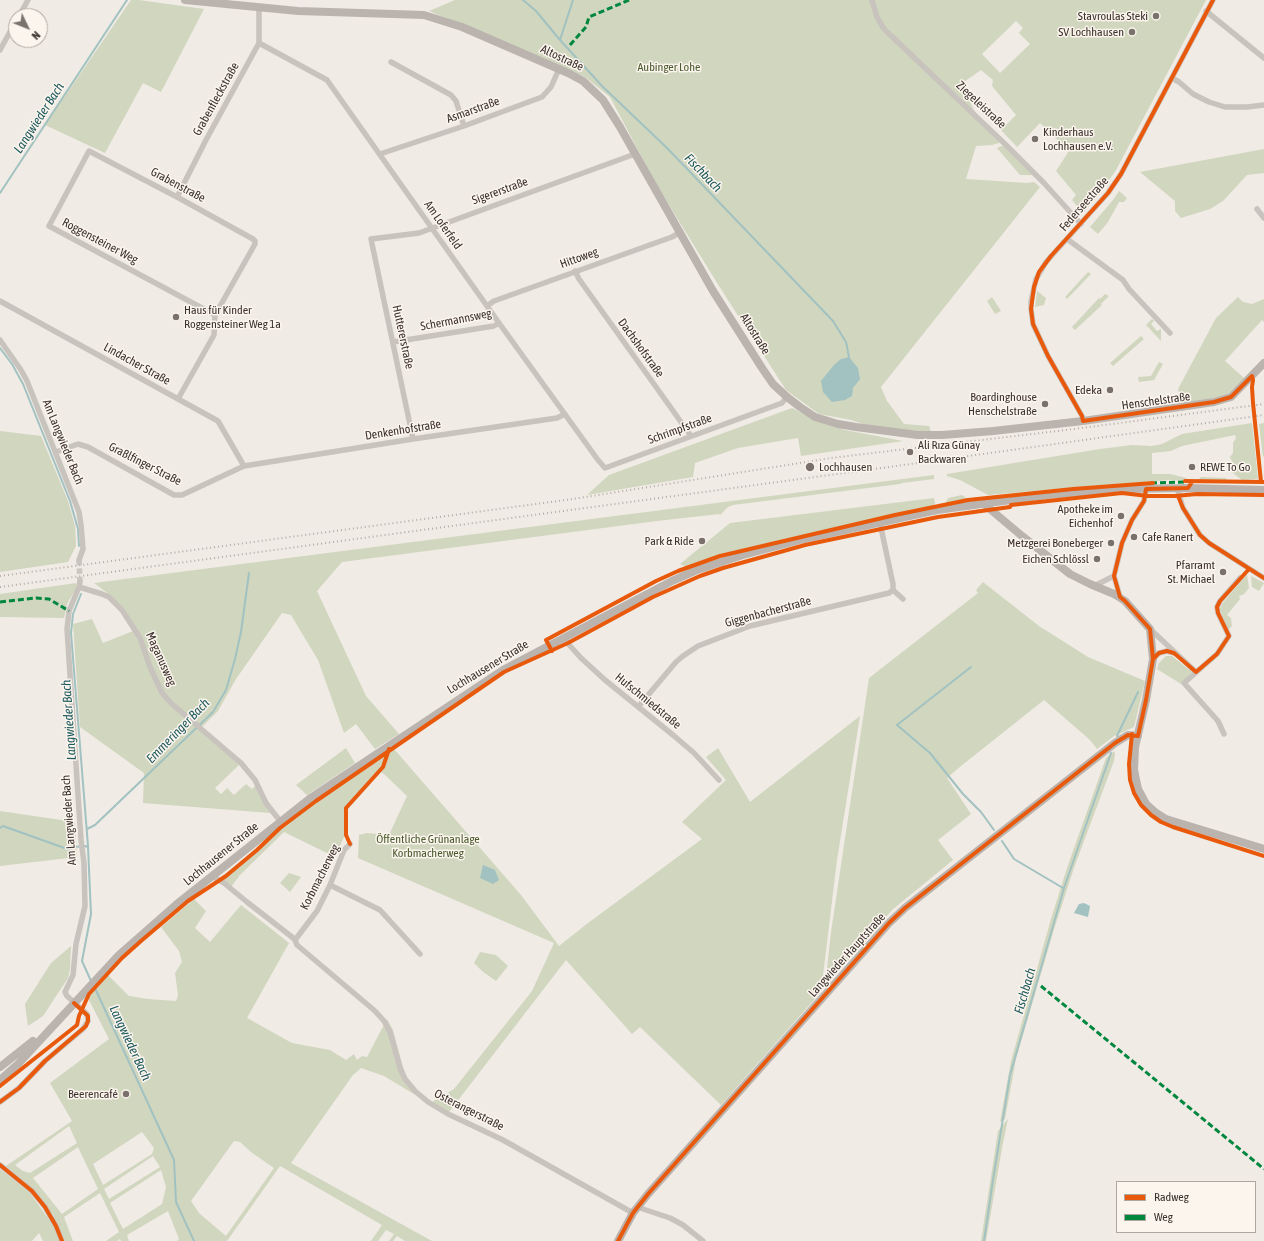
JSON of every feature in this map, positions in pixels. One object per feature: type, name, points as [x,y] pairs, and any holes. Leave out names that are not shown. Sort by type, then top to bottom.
[{"type":"main road","name":"Altostraße","points":[[185,0],[298,11],[424,15],[462,27],[583,81],[603,100],[713,291],[773,384],[787,397]]},
{"type":"main road","name":"Henschelstraße","points":[[787,397],[815,417],[832,422],[871,430],[918,435],[942,435],[1083,421],[1214,402],[1231,397],[1264,363]]},
{"type":"main road","name":"Lochhausener Straße","points":[[0,1080],[18,1064],[119,955],[172,909],[280,822],[342,776],[503,670],[652,590],[697,570],[743,555],[804,539],[936,511],[1010,500],[1086,492],[1177,488],[1264,490]]},
{"type":"main road","points":[[1003,519],[1003,508],[1010,500]]},
{"type":"main road","points":[[984,504],[1070,574],[1125,600],[1150,628],[1153,659],[1135,747],[1134,770],[1138,789],[1146,804],[1166,819],[1264,849]]},
{"type":"main road","name":"Langwieder Hauptstraße","points":[[618,1241],[635,1210],[672,1166],[871,942],[905,908],[1115,743],[1128,735],[1132,734],[1138,736]]},
{"type":"main road","name":"Lochhausener Straße","points":[[0,1067],[42,1034],[68,1010]]},
{"type":"street","name":"Ziegeleistraße","points":[[872,0],[877,17],[884,29],[1010,148],[1081,224]]},
{"type":"street","name":"Federseestraße","points":[[1083,421],[1082,416],[1048,356],[1033,324],[1030,309],[1034,287],[1046,262],[1108,194],[1121,174],[1212,0]]},
{"type":"street","name":"Grabenfleckstraße","points":[[177,197],[259,43],[259,8]]},
{"type":"street","points":[[1206,11],[1264,58]]},
{"type":"street","points":[[0,50],[8,36]]},
{"type":"street","name":"Am Loferfeld","points":[[259,43],[325,78],[588,446]]},
{"type":"street","points":[[391,62],[451,95],[456,101],[464,126]]},
{"type":"street","name":"Asmarstraße","points":[[380,154],[464,126],[542,97],[551,87],[559,69]]},
{"type":"street","points":[[1172,78],[1193,94],[1209,102],[1225,106],[1247,107],[1264,105]]},
{"type":"street","name":"Grabenstraße","points":[[89,151],[177,197],[255,241],[255,244],[215,315]]},
{"type":"street","name":"Roggensteiner Weg","points":[[89,151],[49,226],[215,315]]},
{"type":"street","name":"Sigererstraße","points":[[371,239],[419,233],[635,154]]},
{"type":"street","points":[[1257,209],[1264,218]]},
{"type":"street","name":"Hittoweg","points":[[487,306],[494,301],[672,237],[679,233]]},
{"type":"street","name":"Huttererstraße","points":[[371,239],[413,439]]},
{"type":"street","points":[[1067,239],[1123,280],[1129,289],[1170,333]]},
{"type":"street","name":"Dachshofstraße","points":[[575,271],[579,280],[691,436]]},
{"type":"street","name":"Lindacher Straße","points":[[0,300],[218,421],[244,466]]},
{"type":"street","points":[[178,399],[214,335],[215,315]]},
{"type":"street","name":"Schermannsweg","points":[[393,342],[494,326],[499,323]]},
{"type":"street","name":"Am Langwieder Bach","points":[[0,340],[21,370],[27,382],[56,452],[80,518],[83,549],[79,560]]},
{"type":"street","name":"Schrimpfstraße","points":[[588,446],[606,468],[782,403],[787,397]]},
{"type":"street","name":"Denkenhofstraße","points":[[244,466],[557,418],[565,414]]},
{"type":"street","name":"Graßlfinger Straße","points":[[56,452],[78,444],[88,447],[174,495],[182,495],[244,466]]},
{"type":"street","points":[[1177,488],[1183,508],[1200,535],[1209,543],[1264,578]]},
{"type":"street","points":[[1120,597],[1114,576],[1122,543],[1132,520],[1144,501],[1146,489]]},
{"type":"street","points":[[880,523],[893,590],[903,599]]},
{"type":"street","points":[[1094,586],[1114,576]]},
{"type":"street","points":[[1224,734],[1218,721],[1184,683],[1216,654],[1229,636],[1218,613],[1217,607],[1220,601],[1240,578]]},
{"type":"street","name":"Am Langwieder Bach","points":[[74,1003],[65,992],[73,975],[76,944],[85,906],[84,863],[67,629],[69,611],[79,584]]},
{"type":"street","name":"Maganusweg","points":[[79,584],[108,597],[122,610],[140,638],[150,667],[162,693],[172,704],[241,763],[255,780],[266,803],[280,822]]},
{"type":"street","name":"Giggenbacherstraße","points":[[638,707],[676,662],[698,646],[750,626],[889,593],[893,590]]},
{"type":"street","points":[[1150,628],[1174,653],[1196,672]]},
{"type":"street","name":"Hufschmiedstraße","points":[[563,638],[581,658],[605,680],[694,753],[719,780]]},
{"type":"street","points":[[1153,659],[1159,654],[1167,651],[1174,653]]},
{"type":"street","name":"Korbmacherweg","points":[[296,940],[317,910],[330,885],[344,850],[350,844]]},
{"type":"street","name":"Osterangerstraße","points":[[212,876],[224,883],[296,940],[297,945],[365,1002],[384,1021],[390,1032],[400,1068],[405,1079],[415,1091],[428,1102],[448,1114],[503,1140],[635,1210],[670,1218],[683,1225],[703,1241]]},
{"type":"street","points":[[330,885],[380,910],[420,954]]},
{"type":"street","points":[[0,1102],[19,1088],[45,1061],[81,1031],[87,1023],[87,1014],[74,1003]]},
{"type":"street","points":[[0,1165],[32,1191],[56,1226],[62,1241]]},
{"type":"green space","points":[[131,0],[204,9],[161,92],[143,83],[105,153],[45,125]]},
{"type":"green space","name":"Aubinger Lohe","points":[[455,0],[1206,0],[1116,170],[1101,192],[1083,213],[1072,200],[1076,195],[1056,171],[1069,151],[1040,123],[1017,147],[1001,130],[1016,115],[992,86],[993,80],[981,70],[961,84],[979,120],[1002,142],[992,145],[976,146],[966,179],[1027,183],[1034,182],[1040,187],[881,387],[887,401],[904,424],[929,426],[931,432],[863,424],[851,420],[819,414],[786,390],[656,184],[610,97],[585,77],[429,11]],"holes":[[[1016,21],[1023,28],[1019,33],[1030,44],[1000,73],[982,54]]]},
{"type":"green space","points":[[1004,145],[1033,175],[1020,175],[997,148]]},
{"type":"green space","points":[[1264,149],[1264,173],[1247,175],[1223,201],[1210,209],[1181,218],[1175,211],[1175,201],[1140,172]]},
{"type":"green space","points":[[1119,191],[1127,198],[1124,202],[1119,202],[1108,222],[1098,234],[1090,227]]},
{"type":"green space","points":[[1088,272],[1091,274],[1067,299],[1065,297]]},
{"type":"green space","points":[[1037,291],[1046,298],[1044,305],[1035,307]]},
{"type":"green space","points":[[1105,294],[1109,296],[1101,304],[1102,305],[1075,330],[1072,327],[1099,298],[1100,299]]},
{"type":"green space","points":[[992,297],[1001,311],[995,314],[987,301]]},
{"type":"green space","points":[[1238,297],[1243,302],[1252,304],[1264,299],[1264,322],[1262,320],[1225,361],[1244,378],[1228,394],[1214,398],[1181,403],[1178,389],[1216,318]]},
{"type":"green space","points":[[1152,319],[1154,321],[1151,324],[1157,331],[1161,329],[1161,341],[1146,325]]},
{"type":"green space","points":[[1141,336],[1144,339],[1113,366],[1110,363]]},
{"type":"green space","points":[[1159,362],[1163,364],[1154,380],[1139,382],[1138,377],[1151,376]]},
{"type":"green space","points":[[792,408],[815,420],[845,430],[903,441],[801,456],[798,438],[738,448],[695,463],[693,477],[587,495],[609,475]]},
{"type":"green space","points":[[1252,423],[1258,479],[1242,480],[1229,470],[1234,466],[1230,457],[1233,453],[1233,443],[1236,438],[1235,435],[1182,446],[1171,451],[1152,453],[1152,474],[1170,474],[1186,478],[1187,481],[1170,480],[988,495],[960,480],[947,476],[947,474],[1100,449],[1132,445],[1152,446],[1162,444],[1182,434]]},
{"type":"green space","points":[[1264,423],[1264,456],[1263,457],[1259,424]]},
{"type":"green space","points":[[0,431],[41,436],[68,501],[75,526],[76,546],[68,562],[0,572]]},
{"type":"green space","points":[[934,475],[934,479],[733,505],[728,507],[720,515],[657,521],[342,562],[317,591],[366,696],[399,734],[375,749],[356,724],[344,733],[318,660],[291,615],[282,613],[236,679],[218,711],[201,728],[168,698],[161,688],[124,609],[94,583]]},
{"type":"green space","points":[[1201,477],[1226,478],[1228,481],[1197,481]]},
{"type":"green space","points":[[962,495],[969,500],[945,504],[948,498]]},
{"type":"green space","points":[[934,498],[935,504],[933,506],[720,554],[686,567],[680,564],[730,523]]},
{"type":"green space","points":[[1247,574],[1249,588],[1244,594],[1239,596],[1240,599],[1227,615],[1231,618],[1232,626],[1228,630],[1220,609],[1222,604]]},
{"type":"green space","points":[[1251,576],[1264,583],[1259,591],[1252,587]]},
{"type":"green space","points":[[983,582],[1039,626],[1088,657],[1145,681],[1134,727],[1114,736],[1097,749],[1090,740],[1044,700],[961,766],[947,778],[971,814],[938,840],[953,860],[892,910],[825,987],[831,932],[869,678],[978,593],[976,590]]},
{"type":"green space","points":[[76,583],[77,587],[67,604],[64,618],[0,617],[0,594]]},
{"type":"green space","points":[[92,619],[103,643],[133,631],[161,693],[240,764],[215,788],[221,794],[227,788],[234,795],[246,784],[252,789],[255,786],[270,813],[143,803],[144,773],[80,727],[73,624]]},
{"type":"green space","points":[[1166,656],[1172,656],[1192,672],[1181,684],[1157,669],[1159,663]]},
{"type":"green space","name":"Öffentliche Grünanlage Korbmacherweg","points":[[860,716],[837,860],[821,992],[721,1105],[640,1027],[632,1034],[566,960],[449,1112],[484,1128],[538,1158],[482,1131],[417,1096],[384,1076],[361,1068],[353,1075],[291,1163],[432,1241],[405,1241],[397,1236],[393,1241],[389,1241],[394,1234],[386,1230],[378,1241],[371,1241],[382,1225],[280,1166],[227,1241],[177,1241],[179,1239],[168,1211],[127,1235],[129,1241],[121,1241],[120,1239],[117,1241],[106,1241],[119,1232],[100,1193],[64,1217],[73,1241],[43,1241],[39,1233],[32,1241],[0,1241],[0,1169],[30,1193],[50,1221],[54,1216],[42,1199],[6,1166],[72,1121],[50,1083],[109,1039],[88,998],[108,975],[129,996],[176,1001],[178,995],[175,973],[182,962],[179,951],[161,927],[194,899],[206,911],[195,928],[210,942],[241,905],[289,943],[247,1018],[292,1043],[330,1050],[346,1060],[354,1054],[357,1060],[362,1056],[367,1057],[387,1019],[393,1030],[407,1078],[417,1090],[432,1102],[454,1089],[532,991],[554,943],[358,858],[359,835],[367,833],[389,835],[407,796],[385,775],[381,772],[348,809],[348,828],[335,857],[284,832],[240,875],[231,887],[220,878],[297,816],[394,749],[521,895],[559,946],[702,839],[682,822],[726,780],[706,757],[718,748],[750,802]],"holes":[[[69,1126],[77,1143],[30,1173],[23,1171],[15,1165]],[[142,1132],[154,1148],[152,1154],[103,1185],[93,1164]],[[234,1141],[240,1142],[251,1152],[274,1168],[226,1236],[199,1213],[191,1201]],[[78,1147],[98,1189],[62,1214],[33,1178]],[[153,1156],[160,1167],[109,1199],[104,1189]],[[161,1170],[166,1187],[162,1204],[123,1229],[110,1203]]]},
{"type":"green space","points":[[346,748],[355,763],[307,795],[296,785]]},
{"type":"green space","points":[[1114,751],[1114,761],[1075,865],[1055,926],[1016,1059],[1005,1119],[1000,1122],[1011,1061],[1051,919],[1067,868],[1106,758]]},
{"type":"green space","points":[[0,811],[75,822],[77,857],[0,866]]},
{"type":"green space","points":[[289,873],[301,877],[290,892],[280,883]]},
{"type":"green space","points":[[71,946],[68,978],[43,1016],[28,1026],[25,1004],[51,963]]},
{"type":"green space","points":[[480,952],[496,955],[508,966],[496,981],[474,963]]},
{"type":"green space","points":[[1008,1119],[986,1241],[981,1241],[998,1131]]},
{"type":"water","points":[[849,357],[858,368],[860,379],[853,388],[852,396],[845,400],[832,402],[823,392],[821,381],[841,359]]},
{"type":"water","points":[[483,865],[495,870],[499,880],[493,884],[480,878]]},
{"type":"water","points":[[1084,903],[1090,906],[1088,917],[1074,913],[1079,904]]},
{"type":"waterway","name":"Langwieder Bach","points":[[0,193],[127,0]]},
{"type":"waterway","points":[[523,0],[536,11],[560,40]]},
{"type":"waterway","name":"Fischbach","points":[[573,0],[560,40],[602,86],[667,148],[833,321],[846,342],[849,357]]},
{"type":"waterway","name":"Langwieder Bach","points":[[0,348],[12,364],[23,384],[70,501],[78,529],[79,546]]},
{"type":"waterway","name":"Emmeringer Bach","points":[[87,829],[95,825],[213,712],[226,690],[235,659],[241,632],[249,573]]},
{"type":"waterway","name":"Langwieder Bach","points":[[81,594],[73,614],[71,633],[88,846]]},
{"type":"waterway","name":"Fischbach","points":[[971,667],[897,725],[930,753],[963,794],[981,812],[994,830]]},
{"type":"waterway","name":"Fischbach","points":[[1117,736],[1138,692]]},
{"type":"waterway","name":"Fischbach","points":[[984,1241],[1010,1075],[1064,888],[1111,753]]},
{"type":"waterway","name":"Langwieder Bach","points":[[0,828],[3,826],[70,850],[74,847],[88,847],[91,914],[82,961],[91,981]]},
{"type":"waterway","points":[[1002,841],[1014,859],[1063,888]]},
{"type":"waterway","name":"Langwieder Bach","points":[[94,986],[174,1160],[176,1202],[194,1241]]},
{"type":"tunnel","points":[[79,560],[80,582]]},
{"type":"railway","points":[[0,576],[573,499],[831,458],[1074,429],[1264,404]]},
{"type":"railway","points":[[0,587],[1264,415]]},
{"type":"marked path","points":[[570,45],[586,27],[589,17],[629,0]]},
{"type":"marked path","points":[[1151,483],[1187,482]]},
{"type":"marked path","points":[[0,602],[36,598],[49,599],[69,611]]},
{"type":"marked path","points":[[1041,986],[1264,1169]]},
{"type":"cycle path","points":[[1213,0],[1121,174],[1108,193],[1051,256],[1039,272],[1034,287],[1031,309],[1033,324],[1048,356],[1082,416],[1083,421],[1214,402],[1231,397],[1252,376],[1253,403],[1261,482]]},
{"type":"cycle path","points":[[1185,481],[1264,482]]},
{"type":"cycle path","points":[[618,1241],[633,1213],[648,1194],[889,923],[905,908],[1115,743],[1128,735],[1138,736],[1153,659],[1150,629],[1120,597],[1114,576],[1122,543],[1132,520],[1144,501],[1146,489],[1188,488],[1192,482]]},
{"type":"cycle path","points":[[552,651],[546,640],[656,581],[678,571],[720,556],[895,515],[968,500],[1073,489],[1153,483]]},
{"type":"cycle path","points":[[0,1086],[77,1025],[79,1016],[89,994],[122,958],[188,901],[226,876],[280,828],[316,801],[504,672],[568,643],[653,597],[700,576],[723,568],[805,545],[938,517],[1010,507],[1011,505],[1122,493],[1148,496],[1197,494],[1264,495]]},
{"type":"cycle path","points":[[1178,496],[1183,508],[1200,535],[1209,543],[1264,578]]},
{"type":"cycle path","points":[[1153,659],[1159,653],[1167,651],[1174,653],[1196,672],[1217,654],[1229,636],[1218,613],[1217,607],[1220,601],[1249,569]]},
{"type":"cycle path","points":[[1132,734],[1129,764],[1130,780],[1134,793],[1141,805],[1151,815],[1161,822],[1173,827],[1264,856]]},
{"type":"cycle path","points":[[350,844],[346,835],[346,808],[383,767],[389,749]]},
{"type":"cycle path","points":[[0,1102],[19,1088],[45,1061],[86,1026],[88,1016],[74,1003]]},
{"type":"cycle path","points":[[0,1165],[32,1191],[45,1207],[56,1226],[62,1241]]},
{"type":"place","name":"Stavroulas Steki","points":[[1156,16]]},
{"type":"place","name":"SV Lochhausen","points":[[1132,32]]},
{"type":"place","name":"Kinderhaus Lochhausen e.V.","points":[[1035,139]]},
{"type":"place","name":"Haus für Kinder Roggensteiner Weg 1a","points":[[176,317]]},
{"type":"place","name":"Edeka","points":[[1110,390]]},
{"type":"place","name":"Boardinghouse Henschelstraße","points":[[1045,404]]},
{"type":"place","name":"Ali Rıza Günay Backwaren","points":[[910,452]]},
{"type":"place","name":"Lochhausen","points":[[810,467]]},
{"type":"place","name":"REWE To Go","points":[[1192,467]]},
{"type":"place","name":"Apotheke im Eichenhof","points":[[1121,516]]},
{"type":"place","name":"Cafe Ranert","points":[[1134,537]]},
{"type":"place","name":"Park & Ride","points":[[702,541]]},
{"type":"place","name":"Metzgerei Boneberger","points":[[1111,543]]},
{"type":"place","name":"Eichen Schlössl","points":[[1097,559]]},
{"type":"place","name":"Pfarramt St. Michael","points":[[1223,572]]},
{"type":"place","name":"Beerencafé","points":[[126,1094]]}]
